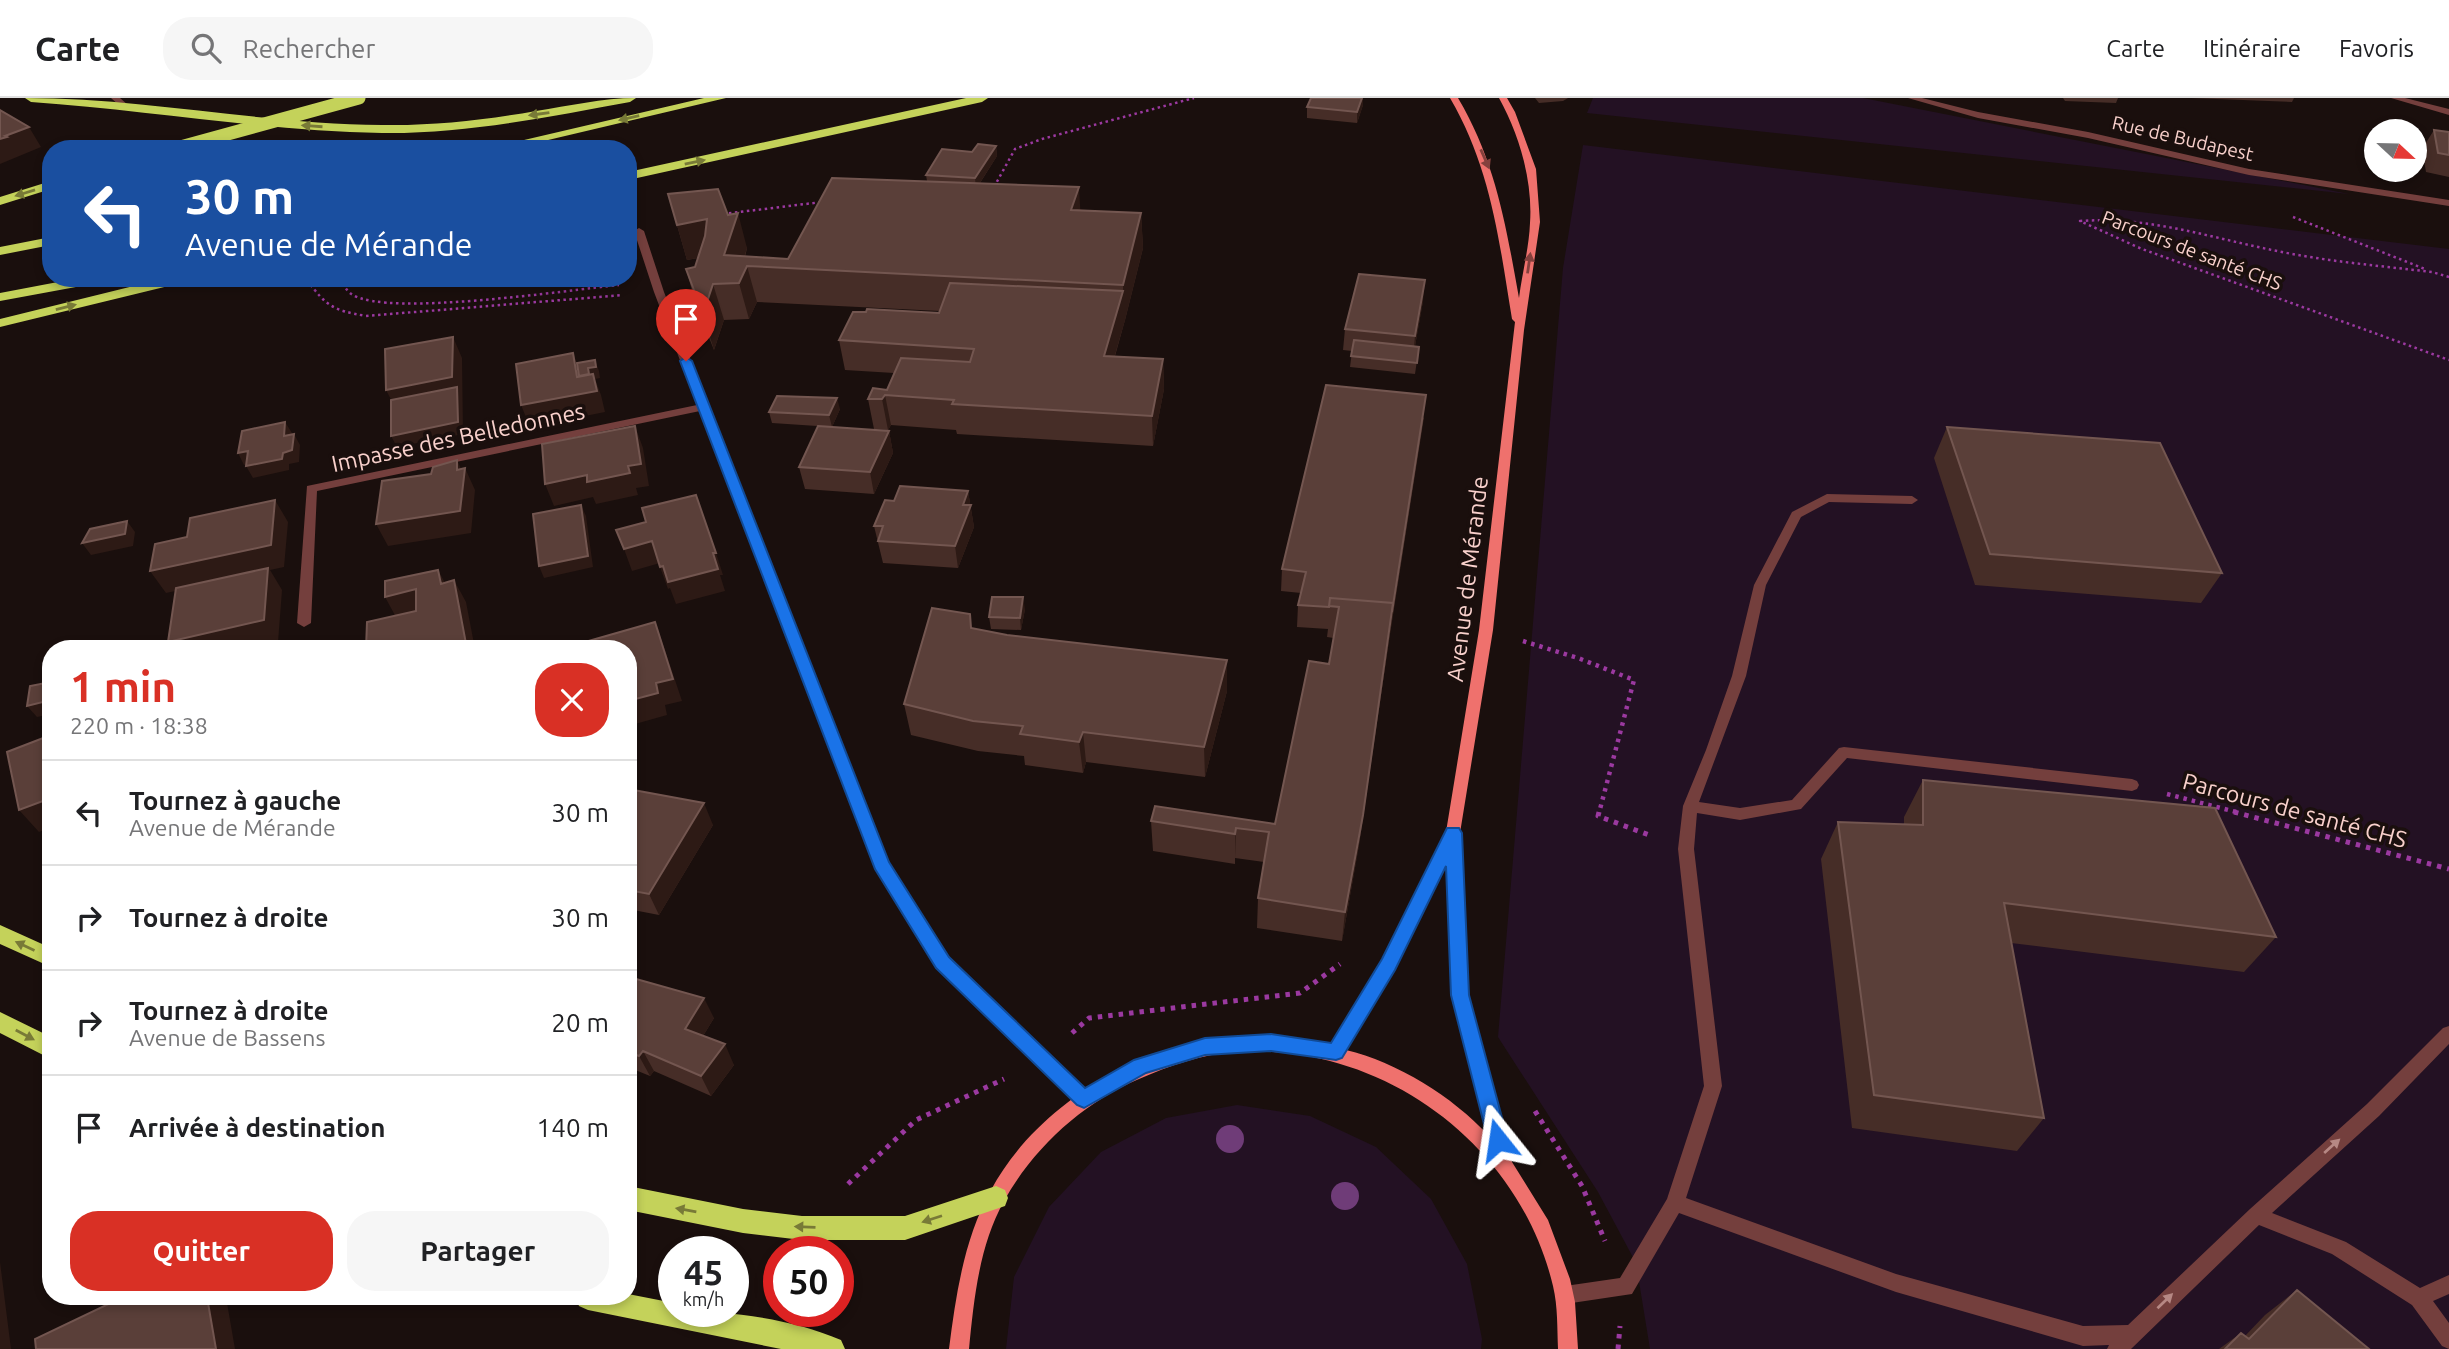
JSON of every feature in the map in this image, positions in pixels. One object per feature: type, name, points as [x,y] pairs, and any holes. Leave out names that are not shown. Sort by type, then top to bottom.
[{"type":"highway","points":[[31,98],[120,102],[218,118],[317,127],[385,129],[497,120],[630,98]]},
{"type":"highway","points":[[206,140],[359,98]]},
{"type":"highway","points":[[532,140],[720,98]]},
{"type":"highway","points":[[637,174],[982,98]]},
{"type":"highway","points":[[0,201],[42,189]]},
{"type":"highway","points":[[0,251],[42,243]]},
{"type":"highway","points":[[0,297],[54,287]]},
{"type":"highway","points":[[0,323],[147,287]]},
{"type":"highway","points":[[0,934],[42,954]]},
{"type":"highway","points":[[0,1022],[42,1044]]},
{"type":"highway","points":[[637,1200],[743,1221],[802,1228],[905,1228],[996,1198]]},
{"type":"highway","points":[[617,1305],[767,1330],[832,1349]]},
{"type":"main road","name":"Avenue de Mérande","points":[[1454,98],[1466,116],[1490,171],[1519,330]]},
{"type":"main road","name":"Avenue de Mérande","points":[[1503,98],[1511,112],[1531,169],[1535,222],[1519,330],[1486,630],[1453,833],[1460,995],[1504,1164]]},
{"type":"main road","name":"Avenue de Mérande","points":[[1336,1052],[1389,965],[1453,833]]},
{"type":"main road","points":[[959,1349],[968,1272],[996,1198],[1021,1160],[1050,1127],[1084,1099],[1141,1066],[1205,1047],[1271,1042],[1336,1052],[1398,1076],[1455,1113],[1504,1164],[1541,1225],[1564,1295],[1568,1349]]},
{"type":"street","name":"Rue de Budapest","points":[[1912,98],[1978,115],[2088,135],[2249,172],[2449,204]]},
{"type":"street","points":[[2395,98],[2449,112]]},
{"type":"street","points":[[639,231],[657,286],[881,864],[942,962],[1084,1099]]},
{"type":"street","name":"Impasse des Belledonnes","points":[[304,622],[311,489],[705,407]]},
{"type":"street","points":[[1564,1295],[1625,1287],[1675,1203],[1713,1086],[1686,849],[1690,806],[1739,676],[1760,585],[1796,515],[1827,499],[1912,500]]},
{"type":"street","points":[[1690,806],[1740,814],[1796,805],[1844,752],[2132,785]]},
{"type":"street","points":[[2117,1349],[2256,1215],[2373,1110],[2449,1033]]},
{"type":"street","points":[[1675,1203],[1896,1283],[2083,1336],[2130,1335]]},
{"type":"street","points":[[2256,1215],[2339,1248],[2419,1298],[2449,1339]]},
{"type":"street","points":[[2419,1298],[2449,1284]]},
{"type":"path","points":[[990,193],[1015,149],[1042,139],[1194,98]]},
{"type":"path","points":[[2249,172],[2254,191],[2273,208],[2432,272]]},
{"type":"path","points":[[720,214],[828,201]]},
{"type":"path","name":"Parcours de santé CHS","points":[[2449,277],[2432,272],[2305,257],[2203,234],[2108,217],[2080,221],[2142,248],[2449,360]]},
{"type":"path","points":[[346,287],[353,296],[376,302],[419,303],[657,286]]},
{"type":"path","points":[[312,287],[324,303],[338,311],[366,316],[477,309],[657,286]]},
{"type":"path","points":[[1486,630],[1578,658],[1634,680],[1598,816],[1686,849]]},
{"type":"path","name":"Parcours de santé CHS","points":[[2132,785],[2449,869]]},
{"type":"path","points":[[1530,1104],[1582,1186],[1625,1287]]},
{"type":"shaded area","points":[[1593,98],[1863,98],[2349,194],[1587,113]]},
{"type":"shaded area","points":[[1583,145],[2449,249],[2449,1349],[1650,1349],[1636,1263],[1598,1192],[1498,1037],[1563,268]]},
{"type":"shaded area","points":[[1237,1105],[1310,1116],[1376,1147],[1431,1199],[1467,1264],[1482,1339],[1481,1349],[1006,1349],[1014,1277],[1049,1207],[1101,1152],[1166,1118]]},
{"type":"building","points":[[1311,98],[1362,98],[1357,112],[1307,107]]},
{"type":"building","points":[[0,110],[29,127],[0,139]]},
{"type":"building","points":[[2434,130],[2449,132],[2449,155],[2438,153]]},
{"type":"building","points":[[978,144],[996,146],[975,178],[926,175],[942,149],[972,152]]},
{"type":"building","points":[[832,178],[1079,187],[1071,210],[1141,213],[1123,285],[747,266],[739,283],[713,284],[703,314],[686,269],[695,267],[705,236],[707,219],[677,225],[668,194],[718,189],[728,215],[738,213],[724,255],[788,259]]},
{"type":"building","points":[[1359,274],[1425,280],[1415,336],[1345,329]]},
{"type":"building","points":[[950,283],[1123,291],[1104,356],[1163,359],[1152,416],[952,404],[954,400],[885,395],[882,399],[868,399],[873,388],[887,390],[901,358],[970,362],[974,349],[839,340],[853,312],[866,312],[867,309],[939,313]]},
{"type":"building","points":[[453,337],[452,377],[386,390],[385,349]]},
{"type":"building","points":[[1354,340],[1419,347],[1417,363],[1351,356]]},
{"type":"building","points":[[573,353],[577,377],[593,374],[597,391],[521,405],[516,364]]},
{"type":"building","points":[[595,360],[596,367],[588,368],[589,374],[579,376],[577,363]]},
{"type":"building","points":[[1326,385],[1426,395],[1392,612],[1393,603],[1330,598],[1329,607],[1298,605],[1306,572],[1282,569]]},
{"type":"building","points":[[457,387],[458,422],[391,436],[391,400]]},
{"type":"building","points":[[777,396],[837,398],[829,415],[769,412]]},
{"type":"building","points":[[285,422],[284,436],[294,434],[292,450],[283,453],[282,459],[246,466],[248,451],[238,453],[242,431]]},
{"type":"building","points":[[635,426],[641,464],[628,466],[630,473],[587,482],[587,475],[545,484],[542,444]]},
{"type":"building","points":[[818,426],[889,431],[870,472],[799,467]]},
{"type":"building","points":[[1947,427],[2160,443],[2222,573],[1990,554]]},
{"type":"building","points":[[457,460],[457,470],[465,468],[460,511],[376,524],[382,481],[431,474],[433,467]]},
{"type":"building","points":[[900,486],[968,491],[963,505],[971,505],[955,546],[878,541],[883,526],[874,526],[885,500],[894,501]]},
{"type":"building","points":[[696,495],[716,553],[713,553],[718,569],[668,582],[652,541],[624,549],[616,530],[646,522],[642,508]]},
{"type":"building","points":[[275,500],[271,545],[150,571],[155,544],[187,537],[190,518]]},
{"type":"building","points":[[581,505],[588,556],[539,566],[533,514]]},
{"type":"building","points":[[127,521],[125,534],[82,543],[90,529]]},
{"type":"building","points":[[268,568],[264,620],[168,640],[176,588]]},
{"type":"building","points":[[438,570],[441,584],[454,580],[465,640],[366,640],[367,622],[416,611],[416,589],[385,597],[385,581]]},
{"type":"building","points":[[992,597],[1023,597],[1020,618],[989,617]]},
{"type":"building","points":[[1330,598],[1393,603],[1363,815],[1345,912],[1258,898],[1269,832],[1236,828],[1235,834],[1151,821],[1155,806],[1275,824],[1309,661],[1329,664],[1339,607],[1329,606]]},
{"type":"building","points":[[932,608],[970,614],[971,628],[1007,635],[1227,660],[1204,747],[1083,732],[1079,742],[1020,734],[1023,726],[973,721],[904,704]]},
{"type":"building","points":[[655,622],[673,679],[656,683],[658,693],[637,699],[637,640],[592,640]]},
{"type":"building","points":[[42,684],[42,702],[27,706],[30,686]]},
{"type":"building","points":[[42,738],[42,801],[19,810],[7,752]]},
{"type":"building","points":[[1923,780],[2215,808],[2276,937],[2004,903],[2044,1118],[1874,1095],[1838,822],[1923,825]]},
{"type":"building","points":[[637,791],[704,803],[649,894],[637,892]]},
{"type":"building","points":[[637,979],[704,998],[685,1029],[725,1044],[701,1076],[643,1051],[639,1056]]},
{"type":"building","points":[[2297,1290],[2369,1349],[2225,1349],[2241,1333],[2249,1339]]},
{"type":"building","points":[[106,1305],[208,1305],[216,1349],[36,1349],[35,1339]]},
{"type":"route","points":[[686,361],[881,864],[942,962],[1042,1060],[1084,1099],[1141,1066],[1205,1047],[1271,1042],[1336,1052],[1389,965],[1453,833],[1460,995],[1498,1140]]}]
